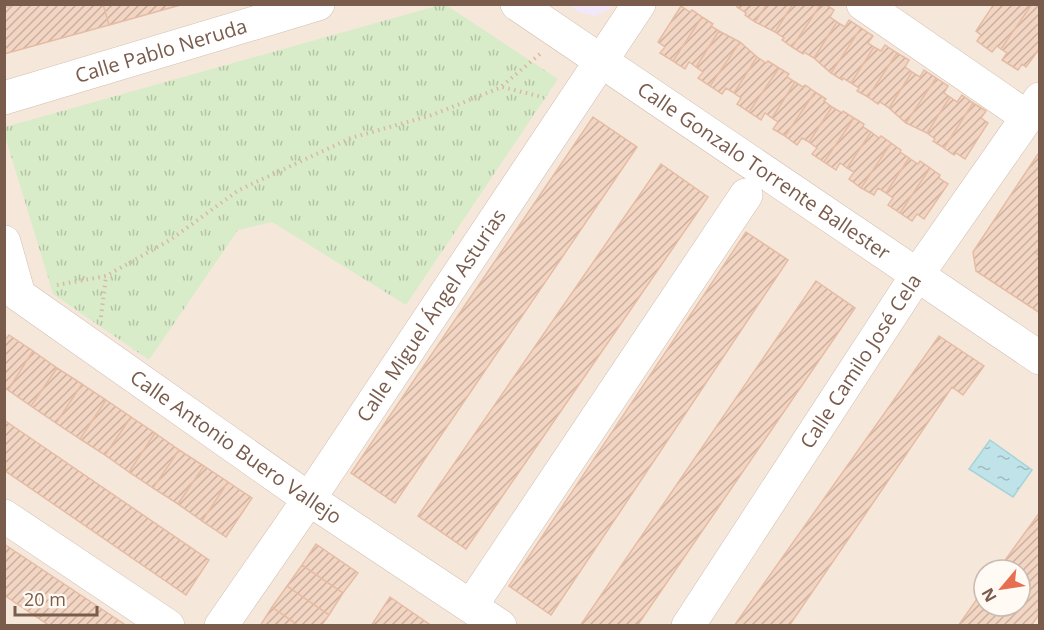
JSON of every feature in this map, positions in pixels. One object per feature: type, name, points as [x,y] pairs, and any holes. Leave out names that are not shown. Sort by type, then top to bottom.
[{"type":"street","name":"Calle Pablo Neruda","points":[[4,98],[318,4]]},
{"type":"street","name":"Calle Gonzalo Torrente Ballester","points":[[517,4],[1040,358]]},
{"type":"street","name":"Calle Miguel Ángel Asturias","points":[[221,626],[309,500],[639,4]]},
{"type":"street","points":[[863,4],[1033,108]]},
{"type":"street","name":"Calle Camilo José Cela","points":[[688,626],[917,275],[1033,108]]},
{"type":"street","points":[[471,606],[746,195]]},
{"type":"street","name":"Calle Antonio Buero Vallejo","points":[[4,243],[12,297],[309,500],[500,626]]},
{"type":"street","points":[[4,516],[168,626]]},
{"type":"path","points":[[54,286],[106,276],[170,240],[239,190],[351,138],[432,115],[502,87],[541,53]]},
{"type":"path","points":[[502,87],[551,99]]},
{"type":"path","points":[[100,327],[106,276]]},
{"type":"shaded area","points":[[4,5],[1039,5],[1039,625],[5,625]]},
{"type":"shaded area","points":[[569,5],[612,5],[595,16],[579,12]]},
{"type":"green space","points":[[446,5],[558,79],[406,305],[272,222],[238,230],[149,360],[53,294],[5,136],[5,127]]},
{"type":"water","points":[[990,440],[1032,470],[1013,497],[969,469]]},
{"type":"building","points":[[16,4],[103,4],[109,25],[4,54],[4,8]]},
{"type":"building","points":[[103,4],[184,4],[109,25]]},
{"type":"building","points":[[739,4],[767,4],[755,22],[737,7]]},
{"type":"building","points":[[767,4],[793,4],[775,32],[755,22]]},
{"type":"building","points":[[793,4],[821,4],[792,47],[775,32]]},
{"type":"building","points":[[821,4],[834,10],[830,17],[837,22],[814,58],[792,47]]},
{"type":"building","points":[[994,4],[1032,4],[1001,49],[997,46],[992,52],[977,41],[981,35],[976,31]]},
{"type":"building","points":[[1032,4],[1040,4],[1040,48],[1026,67],[1022,64],[1018,70],[1002,60],[1007,53],[1001,49]]},
{"type":"building","points":[[681,6],[702,17],[673,61],[660,53],[665,47],[658,42]]},
{"type":"building","points":[[702,17],[719,31],[696,67],[689,62],[685,69],[673,61]]},
{"type":"building","points":[[849,20],[861,28],[831,73],[814,58],[837,22],[845,27]]},
{"type":"building","points":[[861,28],[873,36],[868,43],[874,47],[851,83],[831,73]]},
{"type":"building","points":[[719,31],[740,42],[710,86],[698,78],[703,72],[696,67]]},
{"type":"building","points":[[740,42],[757,57],[734,93],[726,88],[722,94],[710,86]]},
{"type":"building","points":[[885,45],[897,53],[868,97],[857,91],[859,88],[851,83],[874,47],[881,51]]},
{"type":"building","points":[[897,53],[909,60],[905,67],[912,72],[889,108],[868,97]]},
{"type":"building","points":[[757,57],[779,68],[749,112],[737,104],[741,98],[734,93]]},
{"type":"building","points":[[779,68],[789,74],[787,77],[795,82],[772,118],[765,113],[761,120],[749,112]]},
{"type":"building","points":[[924,70],[936,78],[906,123],[889,108],[912,72],[920,77]]},
{"type":"building","points":[[936,78],[948,86],[944,93],[950,97],[927,133],[906,123]]},
{"type":"building","points":[[795,82],[815,92],[785,136],[773,129],[778,122],[772,118]]},
{"type":"building","points":[[815,92],[826,99],[824,101],[832,107],[809,142],[802,138],[797,145],[785,136]]},
{"type":"building","points":[[962,95],[973,103],[944,148],[933,141],[935,139],[927,133],[950,97],[957,102]]},
{"type":"building","points":[[973,103],[986,111],[981,118],[988,123],[965,159],[944,148]]},
{"type":"building","points":[[832,107],[854,118],[824,162],[812,154],[817,148],[809,142]]},
{"type":"building","points":[[593,117],[637,147],[395,503],[351,473]]},
{"type":"building","points":[[854,118],[871,132],[847,168],[840,163],[836,170],[824,162]]},
{"type":"building","points":[[871,132],[891,143],[861,188],[849,179],[854,172],[847,168]]},
{"type":"building","points":[[891,143],[909,158],[886,193],[878,188],[874,195],[861,188]]},
{"type":"building","points":[[1040,151],[1040,247],[1036,253],[1040,256],[1040,313],[976,271],[973,252]]},
{"type":"building","points":[[909,158],[918,164],[920,161],[930,168],[900,213],[888,205],[893,198],[886,193]]},
{"type":"building","points":[[661,164],[708,197],[466,549],[418,516]]},
{"type":"building","points":[[930,168],[948,184],[924,219],[917,214],[912,221],[900,213]]},
{"type":"building","points":[[746,232],[788,260],[551,615],[509,586]]},
{"type":"building","points":[[816,281],[855,308],[637,626],[580,626]]},
{"type":"building","points":[[9,335],[33,351],[8,390],[4,388],[4,341]]},
{"type":"building","points":[[939,336],[984,366],[963,395],[952,387],[789,626],[734,626]]},
{"type":"building","points":[[33,351],[57,368],[31,406],[8,390]]},
{"type":"building","points":[[57,368],[82,384],[56,423],[31,406]]},
{"type":"building","points":[[82,384],[106,400],[80,439],[56,423]]},
{"type":"building","points":[[106,400],[131,417],[105,455],[80,439]]},
{"type":"building","points":[[131,417],[155,433],[129,472],[105,455]]},
{"type":"building","points":[[4,420],[209,560],[186,595],[4,470]]},
{"type":"building","points":[[155,433],[179,450],[153,488],[129,472]]},
{"type":"building","points":[[179,450],[204,466],[178,504],[153,488]]},
{"type":"building","points":[[204,466],[228,482],[202,521],[178,504]]},
{"type":"building","points":[[228,482],[252,498],[226,537],[202,521]]},
{"type":"building","points":[[1040,512],[1040,613],[1031,626],[958,626],[972,606],[972,618],[1032,618],[1032,558],[1007,558]]},
{"type":"building","points":[[4,544],[127,626],[50,626],[4,595]]},
{"type":"building","points":[[316,544],[358,573],[343,593],[302,565]]},
{"type":"building","points":[[302,565],[343,593],[329,615],[287,586]]},
{"type":"building","points":[[287,586],[329,615],[321,626],[299,626],[272,607]]},
{"type":"building","points":[[390,597],[432,626],[371,626]]},
{"type":"building","points":[[272,607],[299,626],[260,626]]}]
